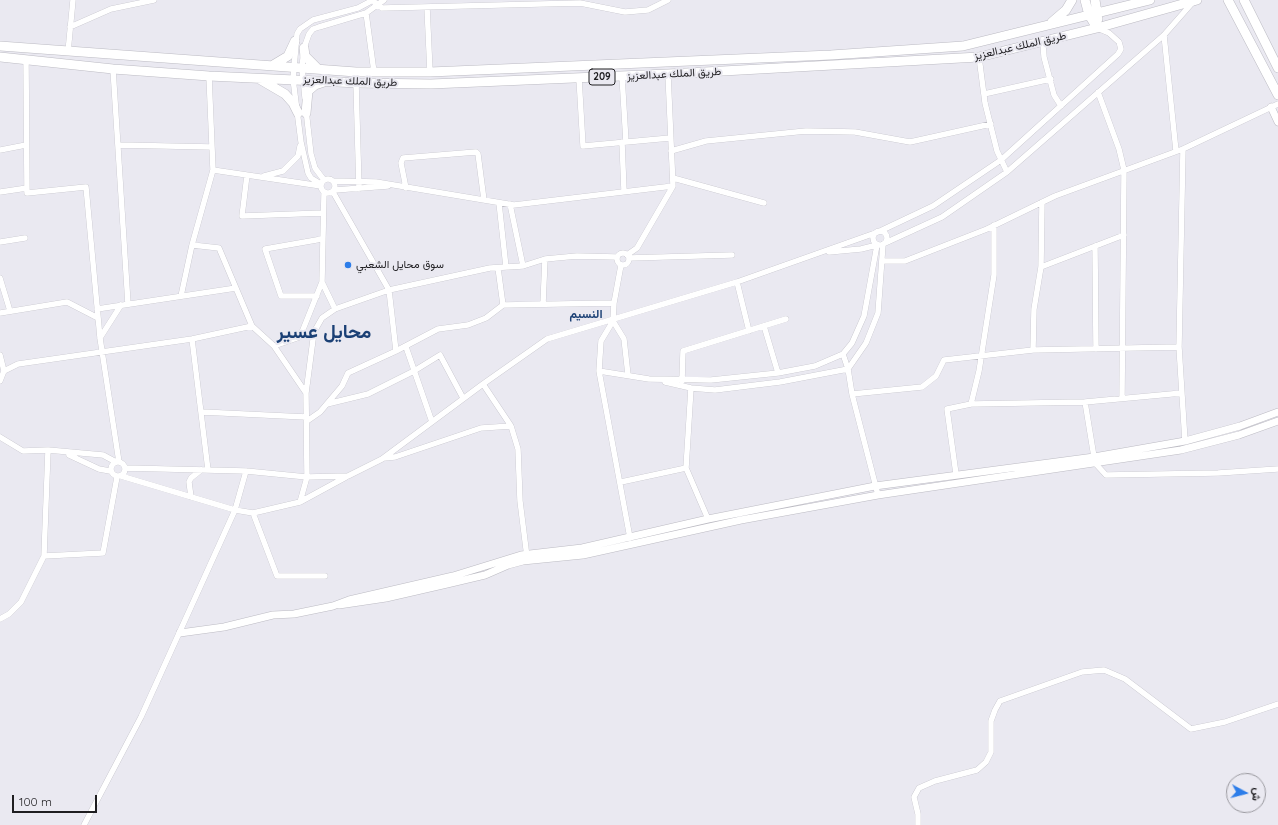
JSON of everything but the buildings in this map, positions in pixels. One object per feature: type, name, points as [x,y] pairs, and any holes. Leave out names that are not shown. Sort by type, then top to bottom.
[{"type":"main road","points":[[1045,26],[1058,18],[1066,10],[1072,0]]},
{"type":"main road","points":[[1086,0],[1093,14],[1097,28]]},
{"type":"main road","points":[[1093,14],[1095,0]]},
{"type":"main road","name":"طريق الملك عبدالعزيز","points":[[0,57],[113,69],[208,76],[431,84],[668,74],[979,57],[1097,28],[1196,0]]},
{"type":"main road","points":[[1244,0],[1278,68]]},
{"type":"main road","name":"طريق الملك عبدالعزيز","points":[[0,46],[318,69],[374,72],[430,72],[824,55],[955,46],[1045,26],[1142,1]]},
{"type":"main road","points":[[1228,1],[1278,95]]},
{"type":"main road","points":[[272,65],[288,56],[295,41]]},
{"type":"main road","points":[[304,48],[305,56],[318,69]]},
{"type":"main road","points":[[256,78],[273,85],[285,94],[302,113]]},
{"type":"main road","points":[[302,113],[308,91],[315,85],[328,81]]},
{"type":"street","points":[[68,52],[73,0]]},
{"type":"street","points":[[70,28],[111,9],[154,0]]},
{"type":"street","points":[[274,346],[300,337],[322,282],[324,192],[311,154],[302,113],[295,41],[300,29],[313,20],[348,12],[372,0],[382,8],[580,3],[625,12],[648,10],[668,0]]},
{"type":"street","points":[[260,177],[283,171],[298,156],[301,142],[302,113],[298,67],[306,39],[313,29],[366,13],[384,0]]},
{"type":"street","points":[[821,253],[861,249],[880,245],[942,217],[1006,172],[1164,35],[1196,0]]},
{"type":"street","points":[[427,7],[430,72]]},
{"type":"street","points":[[366,13],[374,72]]},
{"type":"street","points":[[110,470],[113,475],[235,510],[253,513],[300,502],[382,459],[463,398],[547,339],[613,321],[737,282],[878,232],[933,206],[1001,160],[1118,54],[1120,49],[1119,42],[1109,33],[1097,28]]},
{"type":"street","points":[[1164,35],[1176,151]]},
{"type":"street","points":[[1042,41],[1044,57],[1054,95],[1061,106]]},
{"type":"street","points":[[979,57],[984,94],[991,124],[1006,172]]},
{"type":"street","points":[[26,60],[27,193],[86,188],[96,309],[117,462]]},
{"type":"street","points":[[100,338],[124,305],[119,145],[113,69]]},
{"type":"street","points":[[621,265],[626,264],[628,256],[637,248],[673,186],[668,74]]},
{"type":"street","points":[[181,296],[192,244],[213,170],[208,76]]},
{"type":"street","points":[[622,76],[624,191]]},
{"type":"street","points":[[579,78],[583,146],[670,138]]},
{"type":"street","points":[[984,94],[1051,79]]},
{"type":"street","points":[[356,82],[359,188]]},
{"type":"street","points":[[1098,92],[1119,149],[1124,170],[1122,398]]},
{"type":"street","points":[[882,261],[905,261],[994,225],[1042,202],[1183,149],[1275,106],[1278,122]]},
{"type":"street","points":[[671,151],[706,141],[806,131],[855,132],[910,142],[991,124]]},
{"type":"street","points":[[301,142],[308,173],[311,178],[322,183]]},
{"type":"street","points":[[0,150],[26,145]]},
{"type":"street","points":[[119,145],[212,148]]},
{"type":"street","points":[[1183,149],[1179,347],[1185,442]]},
{"type":"street","points":[[406,188],[402,162],[403,158],[476,152],[478,154],[484,200]]},
{"type":"street","points":[[213,170],[260,177],[322,183],[329,179],[333,181],[376,182],[510,204],[673,186]]},
{"type":"street","points":[[247,175],[242,216],[323,212]]},
{"type":"street","points":[[673,178],[764,203]]},
{"type":"street","points":[[333,181],[336,185],[334,191],[389,290],[396,351]]},
{"type":"street","points":[[324,192],[328,194],[334,191],[394,186]]},
{"type":"street","points":[[0,192],[27,188]]},
{"type":"street","points":[[1033,350],[1034,309],[1041,267],[1042,202]]},
{"type":"street","points":[[499,203],[506,267]]},
{"type":"street","points":[[510,204],[523,266]]},
{"type":"street","points":[[971,404],[979,371],[980,356],[994,275],[994,225]]},
{"type":"street","points":[[649,378],[691,388],[715,390],[780,382],[848,370],[866,343],[878,313],[882,261],[880,245],[873,240],[875,234],[878,232],[884,232],[886,235],[886,242],[880,245]]},
{"type":"street","points":[[1041,267],[1124,235]]},
{"type":"street","points":[[0,242],[25,238]]},
{"type":"street","points":[[317,296],[281,296],[265,249],[322,238]]},
{"type":"street","points":[[192,244],[219,248],[252,326],[274,346],[306,393]]},
{"type":"street","points":[[599,371],[682,381],[711,380],[778,373],[815,366],[843,354],[852,343],[864,316],[880,245]]},
{"type":"street","points":[[1095,246],[1096,349]]},
{"type":"street","points":[[300,502],[307,477],[306,393],[314,332],[322,318],[334,309],[389,290],[498,268],[523,266],[545,259],[578,256],[616,257],[621,253],[628,256],[732,255]]},
{"type":"street","points":[[616,257],[617,262],[621,265]]},
{"type":"street","points":[[543,304],[545,259]]},
{"type":"street","points":[[621,265],[614,303],[613,321],[601,341],[599,371],[621,482],[630,538]]},
{"type":"street","points":[[498,268],[503,305]]},
{"type":"street","points":[[0,278],[10,311]]},
{"type":"street","points":[[322,282],[334,309]]},
{"type":"street","points":[[737,282],[749,331]]},
{"type":"street","points":[[96,309],[236,288]]},
{"type":"street","points":[[0,313],[67,302],[98,318]]},
{"type":"street","points":[[202,412],[306,419],[320,412],[342,386],[348,373],[406,347],[438,329],[468,325],[486,318],[503,305],[614,303]]},
{"type":"street","points":[[682,381],[683,351],[786,319]]},
{"type":"street","points":[[613,321],[624,339],[628,375]]},
{"type":"street","points":[[0,381],[4,372],[18,364],[192,339],[252,326]]},
{"type":"street","points":[[764,326],[778,373]]},
{"type":"street","points":[[192,339],[208,470]]},
{"type":"street","points":[[406,347],[432,422]]},
{"type":"street","points":[[852,394],[922,387],[936,376],[944,360],[1033,350],[1179,347]]},
{"type":"street","points":[[843,354],[878,495]]},
{"type":"street","points":[[327,404],[368,394],[414,371],[440,355],[463,398]]},
{"type":"street","points":[[0,356],[4,372]]},
{"type":"street","points":[[483,384],[511,426],[518,449],[520,501],[528,558]]},
{"type":"street","points":[[691,388],[686,468],[708,519]]},
{"type":"street","points":[[956,474],[947,409],[971,404],[1085,402],[1182,393]]},
{"type":"street","points":[[1085,402],[1094,460],[1106,475],[1218,473],[1278,469]]},
{"type":"street","points":[[528,558],[584,555],[741,520],[878,495],[1094,460],[1185,442],[1240,426],[1278,412]]},
{"type":"street","points":[[180,632],[224,627],[273,615],[294,614],[333,606],[349,600],[528,558],[630,538],[708,519],[875,486],[956,474],[1181,450],[1239,435],[1278,421]]},
{"type":"street","points":[[382,459],[395,457],[481,428],[511,426]]},
{"type":"street","points":[[0,438],[23,451],[48,450],[66,453],[103,455],[125,468],[246,471],[307,477],[348,476]]},
{"type":"street","points":[[0,619],[9,614],[21,602],[44,556],[48,450]]},
{"type":"street","points":[[66,453],[99,469],[110,470]]},
{"type":"street","points":[[110,470],[111,466],[117,462]]},
{"type":"street","points":[[44,556],[103,553],[119,476],[125,472],[125,468]]},
{"type":"street","points":[[621,482],[686,468]]},
{"type":"street","points":[[191,497],[189,482],[191,478],[201,470]]},
{"type":"street","points":[[84,825],[142,717],[235,510],[246,471]]},
{"type":"street","points":[[253,513],[277,576],[325,576]]},
{"type":"street","points":[[918,825],[918,814],[914,797],[919,788],[935,781],[977,770],[986,762],[991,752],[991,721],[994,710],[1000,701],[1082,672],[1104,670],[1125,679],[1191,729],[1225,722],[1278,704]]},
{"type":"place","name":"سوق محايل الشعبي","points":[[348,265]]},
{"type":"district","name":"النسيم","points":[[586,314]]},
{"type":"district","name":"محايل عسير","points":[[324,332]]}]
